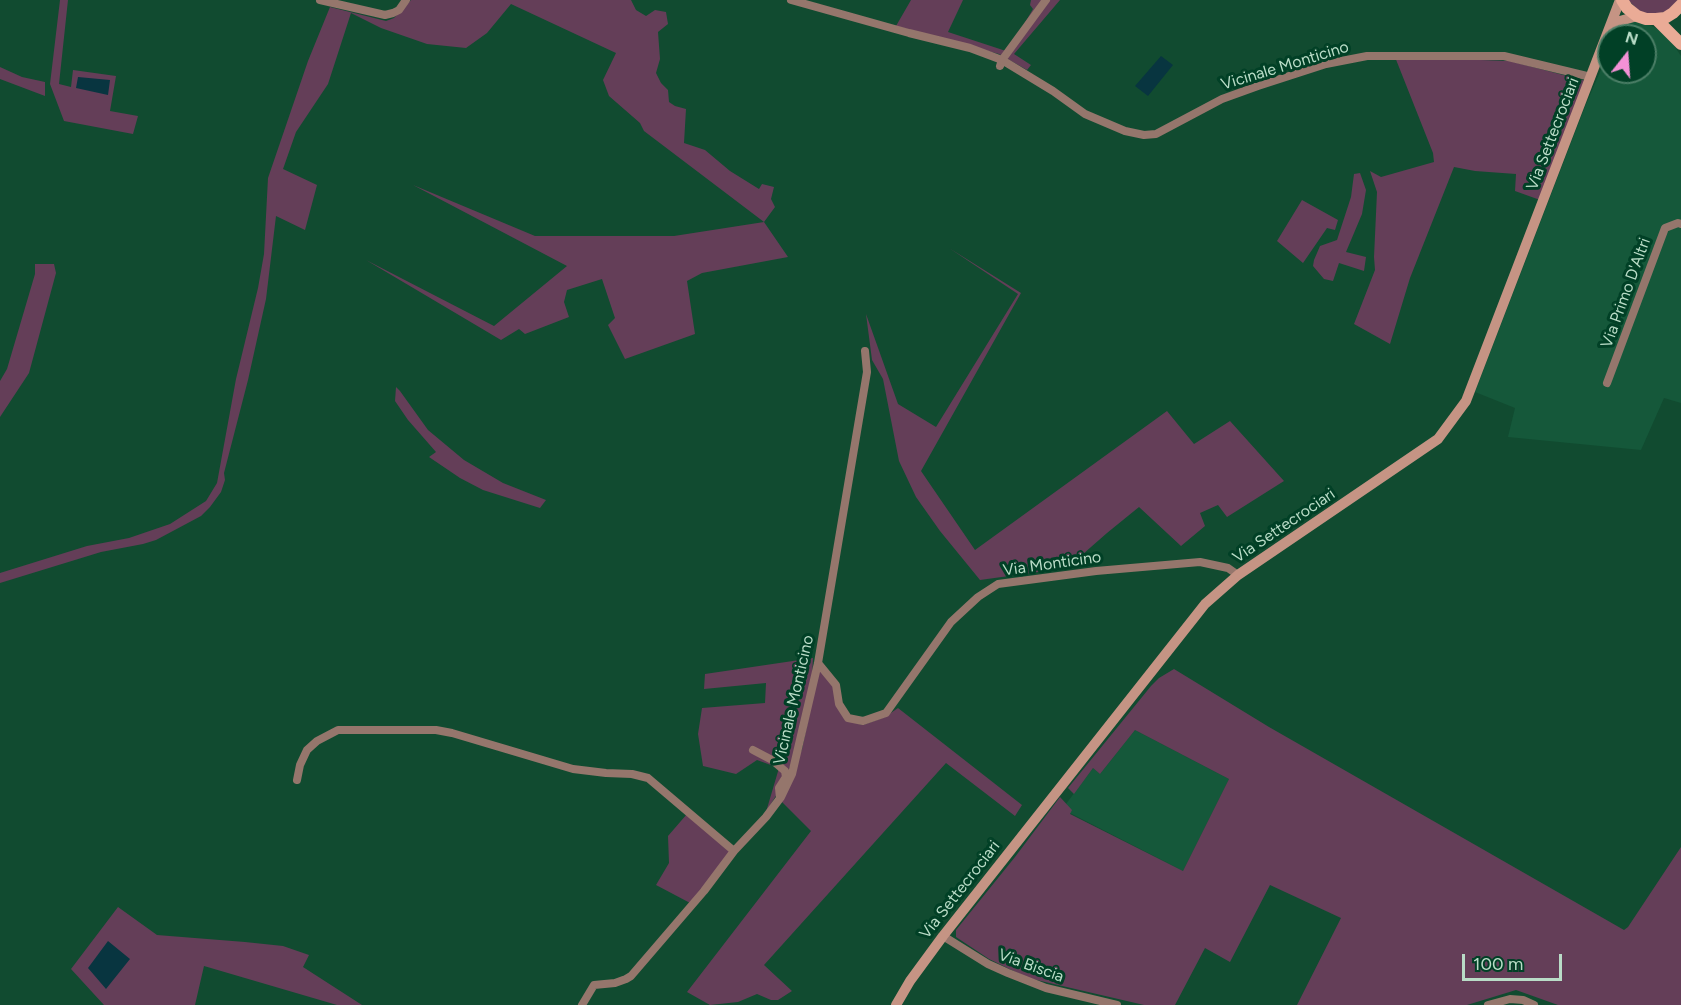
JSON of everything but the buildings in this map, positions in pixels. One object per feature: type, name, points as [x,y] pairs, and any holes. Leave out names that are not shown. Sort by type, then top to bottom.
[{"type":"main road","points":[[1621,0],[1637,16],[1646,19],[1665,18],[1681,8]]},
{"type":"main road","name":"Via Settecrociari","points":[[1611,24],[1621,0]]},
{"type":"main road","points":[[1616,24],[1637,16]]},
{"type":"main road","points":[[1656,19],[1681,44]]},
{"type":"main road","name":"Via Settecrociari","points":[[896,1005],[910,981],[943,936],[1204,604],[1238,575],[1438,439],[1466,401],[1597,61]]},
{"type":"street","points":[[320,0],[385,15],[399,10],[406,0]]},
{"type":"street","name":"Vicinale Monticino","points":[[791,0],[970,48],[1053,91],[1085,114],[1125,131],[1144,135],[1156,134],[1222,99],[1258,86],[1326,64],[1367,56],[1504,56],[1591,77]]},
{"type":"street","points":[[1001,63],[1045,0]]},
{"type":"street","name":"Via Primo D'Altri","points":[[1607,383],[1665,228],[1681,224]]},
{"type":"street","name":"Vicinale Monticino","points":[[582,1005],[594,985],[620,982],[631,976],[704,891],[734,851],[766,817],[780,798],[792,774],[818,663],[867,372],[865,351]]},
{"type":"street","name":"Via Monticino","points":[[818,663],[836,685],[839,704],[848,718],[863,721],[886,713],[951,622],[978,597],[998,584],[1096,571],[1200,562],[1228,568],[1238,575]]},
{"type":"street","points":[[297,780],[300,765],[307,750],[317,741],[338,730],[436,730],[573,769],[632,774],[648,778],[734,851]]},
{"type":"street","points":[[753,750],[772,760],[785,771],[786,777],[779,788],[780,798]]},
{"type":"street","name":"Via Biscia","points":[[943,936],[988,964],[1008,973],[1046,988],[1117,1005]]},
{"type":"street","points":[[1488,1005],[1510,999],[1523,1000],[1534,1005]]},
{"type":"shaded area","points":[[60,0],[68,0],[59,84],[71,87],[73,70],[116,76],[110,111],[138,116],[133,134],[64,121],[50,84]]},
{"type":"shaded area","points":[[411,0],[631,0],[636,10],[646,16],[655,10],[666,12],[668,24],[658,32],[660,59],[656,73],[668,90],[669,102],[686,109],[684,143],[705,150],[730,171],[759,189],[762,184],[774,187],[771,199],[775,207],[764,222],[644,131],[640,123],[609,96],[603,80],[616,53],[511,4],[487,33],[466,48],[427,44],[381,28],[351,13],[328,84],[296,132],[283,169],[317,185],[305,230],[276,216],[266,299],[221,492],[201,516],[156,540],[101,552],[0,583],[0,573],[87,546],[129,538],[170,524],[206,501],[217,483],[236,379],[258,288],[264,254],[268,178],[308,61],[330,7],[386,21],[394,18]]},
{"type":"shaded area","points":[[911,0],[963,0],[948,32],[1006,51],[1033,9],[1030,5],[1031,0],[1060,0],[1014,54],[1031,65],[1027,70],[999,54],[896,26]]},
{"type":"shaded area","points":[[1628,0],[1678,0],[1667,11],[1648,14],[1639,11]]},
{"type":"shaded area","points":[[1641,22],[1646,24],[1627,24]]},
{"type":"shaded area","points":[[1657,29],[1667,35],[1681,56],[1681,403],[1664,398],[1641,450],[1508,437],[1515,408],[1475,392],[1597,79],[1597,84],[1657,84]]},
{"type":"shaded area","points":[[1395,57],[1510,61],[1586,81],[1540,200],[1515,191],[1516,174],[1454,167],[1410,278],[1390,344],[1354,324],[1375,270],[1377,192],[1370,171],[1381,177],[1434,162],[1433,153]]},
{"type":"shaded area","points":[[0,67],[22,77],[45,82],[45,96],[0,79]]},
{"type":"shaded area","points":[[1360,173],[1366,190],[1362,214],[1346,252],[1366,257],[1364,271],[1339,263],[1333,281],[1324,279],[1313,266],[1314,260],[1320,246],[1337,240],[1351,197],[1354,174]]},
{"type":"shaded area","points":[[413,185],[535,236],[674,236],[764,222],[788,257],[702,273],[687,281],[695,334],[625,359],[608,325],[615,318],[602,279],[567,290],[564,302],[569,317],[525,334],[519,329],[501,340],[366,260],[494,326],[567,266]]},
{"type":"shaded area","points":[[1302,200],[1338,220],[1335,230],[1327,228],[1303,263],[1277,241]]},
{"type":"shaded area","points":[[949,248],[1021,293],[921,471],[975,550],[1167,411],[1194,444],[1230,421],[1284,481],[1227,517],[1218,505],[1200,513],[1205,526],[1181,546],[1139,507],[1067,568],[980,580],[916,497],[899,461],[883,379],[872,360],[866,314],[898,404],[936,427],[1018,294]]},
{"type":"shaded area","points":[[35,264],[54,264],[56,273],[29,373],[0,417],[0,381],[7,369],[35,274]]},
{"type":"shaded area","points":[[396,387],[428,430],[464,460],[503,483],[546,500],[540,508],[483,490],[429,457],[436,452],[395,401]]},
{"type":"shaded area","points":[[813,658],[812,678],[792,762],[780,789],[766,812],[779,768],[757,760],[736,774],[703,766],[698,734],[702,708],[765,703],[766,683],[704,689],[705,674]]},
{"type":"shaded area","points":[[819,668],[833,686],[845,720],[863,725],[885,717],[898,708],[1022,805],[1015,816],[946,763],[764,965],[792,991],[778,1000],[771,1000],[757,994],[738,1002],[710,1005],[687,992],[811,831],[781,801],[802,749]]},
{"type":"shaded area","points":[[1174,669],[1269,727],[1624,930],[1681,847],[1681,1005],[1558,1005],[1516,990],[1467,1005],[1297,1005],[1341,918],[1270,885],[1230,962],[1205,948],[1175,1005],[1144,1005],[1028,978],[989,959],[956,937],[956,930],[1060,797],[1072,810],[1070,814],[1183,871],[1229,779],[1135,730],[1100,774],[1093,768],[1074,794],[1068,788],[1151,686]]},
{"type":"shaded area","points":[[1135,730],[1229,779],[1183,871],[1070,813],[1066,804],[1093,768],[1100,774]]},
{"type":"shaded area","points":[[687,814],[735,849],[692,904],[656,885],[669,863],[668,836]]},
{"type":"shaded area","points":[[118,907],[157,935],[283,946],[309,955],[303,967],[362,1005],[337,1005],[204,966],[195,1005],[104,1005],[71,969]]},
{"type":"water","points":[[1161,56],[1173,65],[1148,96],[1135,86]]},
{"type":"water","points":[[78,77],[110,80],[108,95],[76,88]]},
{"type":"water","points":[[108,941],[130,959],[106,989],[88,968]]}]
